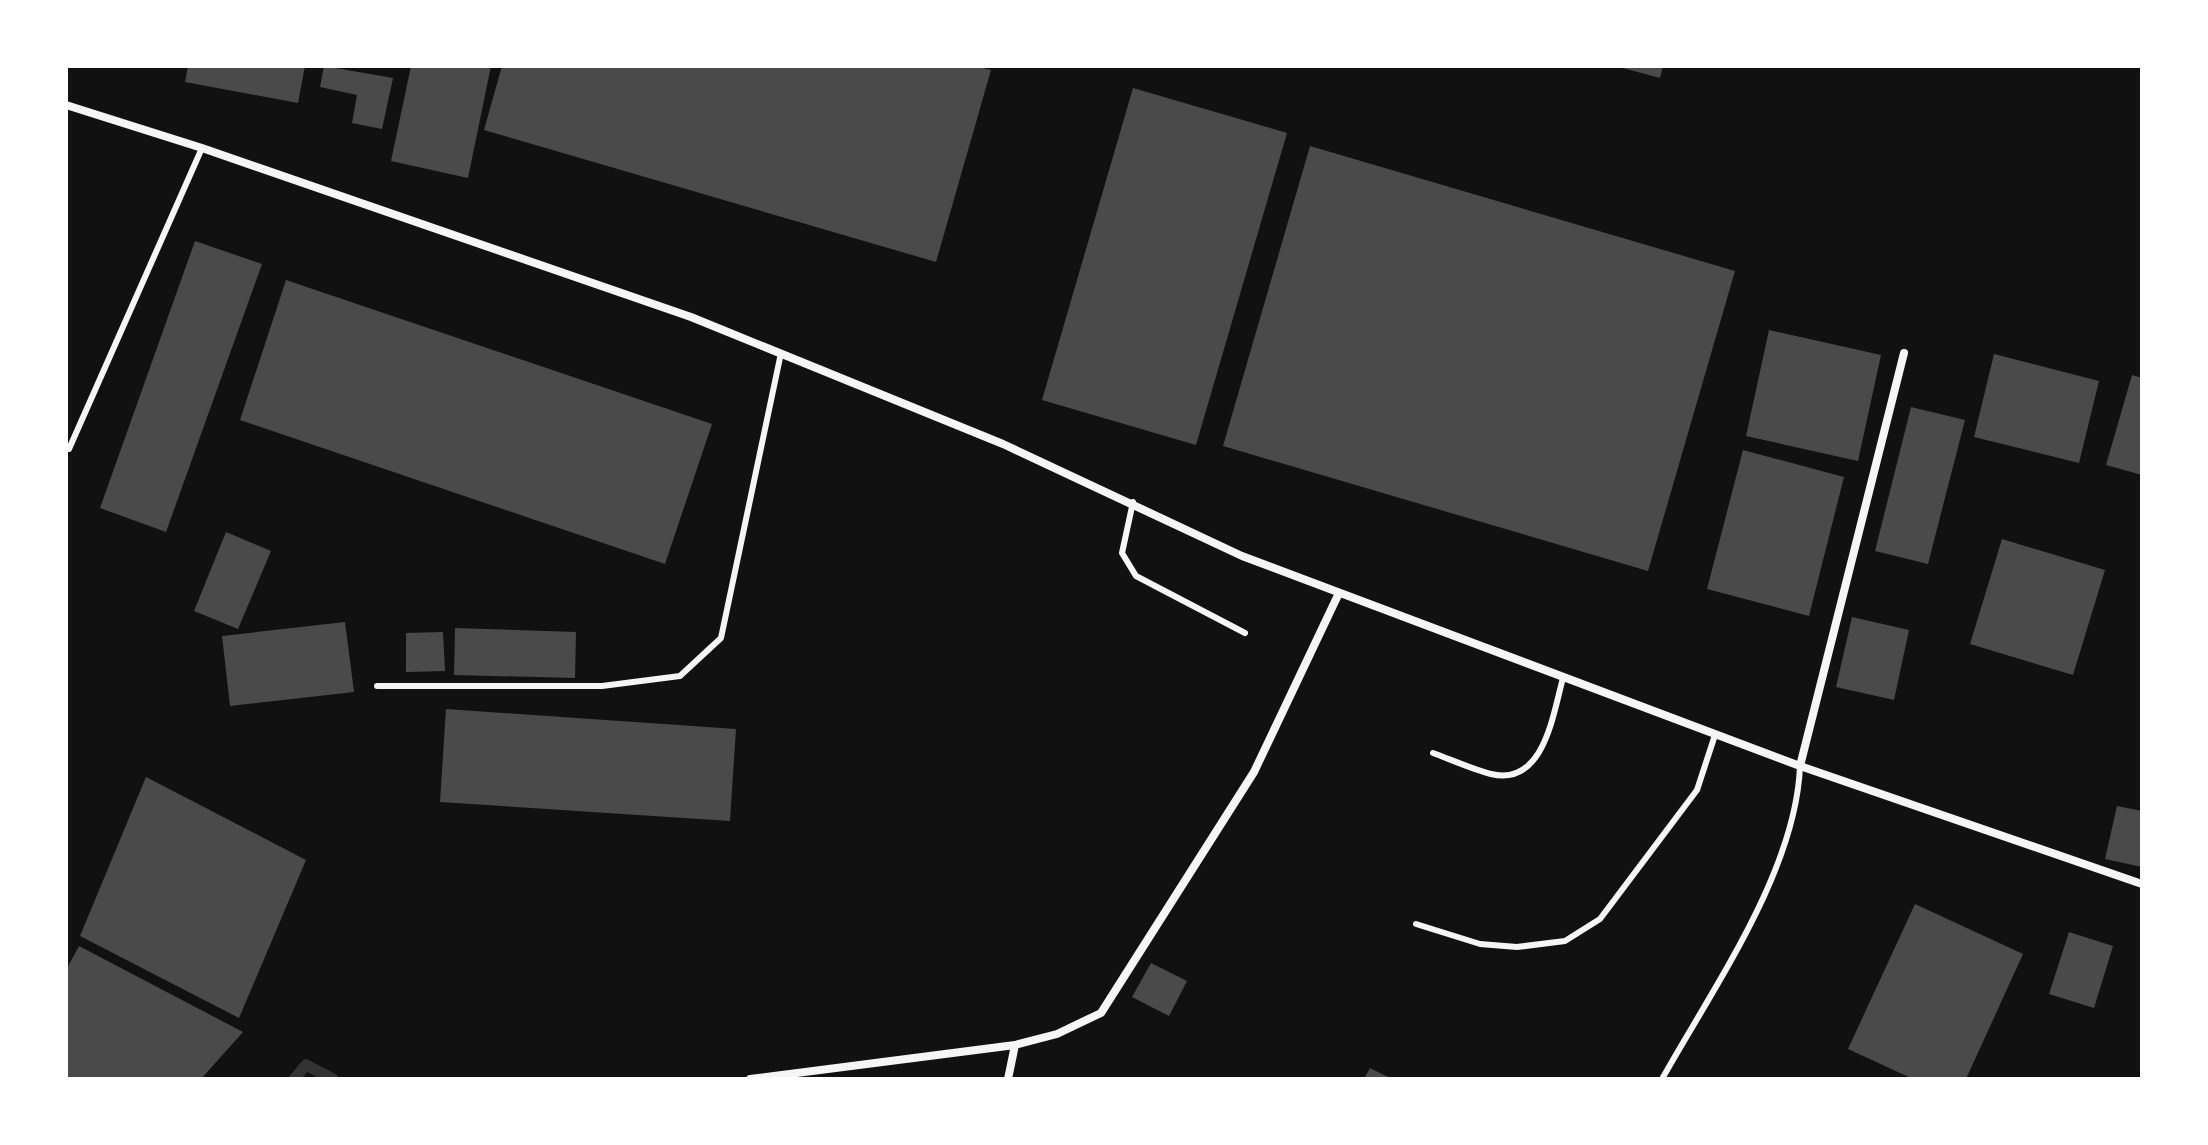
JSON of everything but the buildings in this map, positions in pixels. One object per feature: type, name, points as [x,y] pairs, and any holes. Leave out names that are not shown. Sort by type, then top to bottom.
[{"type":"street","points":[[66,105],[202,148],[691,317],[1003,444],[1133,502],[1242,556],[1800,766],[2142,884]]},
{"type":"street","points":[[1800,766],[1904,353]]},
{"type":"street","points":[[750,1079],[1015,1045],[1057,1034],[1101,1013],[1254,772],[1339,593]]},
{"type":"street","points":[[1008,1079],[1015,1045]]},
{"type":"lane","points":[[69,449],[202,148]]},
{"type":"lane","points":[[377,686],[602,686],[680,676],[721,638],[781,353]]},
{"type":"lane","points":[[1133,502],[1122,553],[1136,576],[1245,633]]},
{"type":"lane","points":[[1433,753],[1493,775],[1511,776],[1528,769],[1546,739],[1563,678]]},
{"type":"lane","points":[[1416,924],[1480,944],[1517,947],[1565,941],[1600,919],[1697,790],[1715,735]]},
{"type":"lane","points":[[1662,1079],[1779,863],[1799,798],[1800,766]]},
{"type":"waterway","points":[[294,1079],[306,1065],[333,1079]]}]
